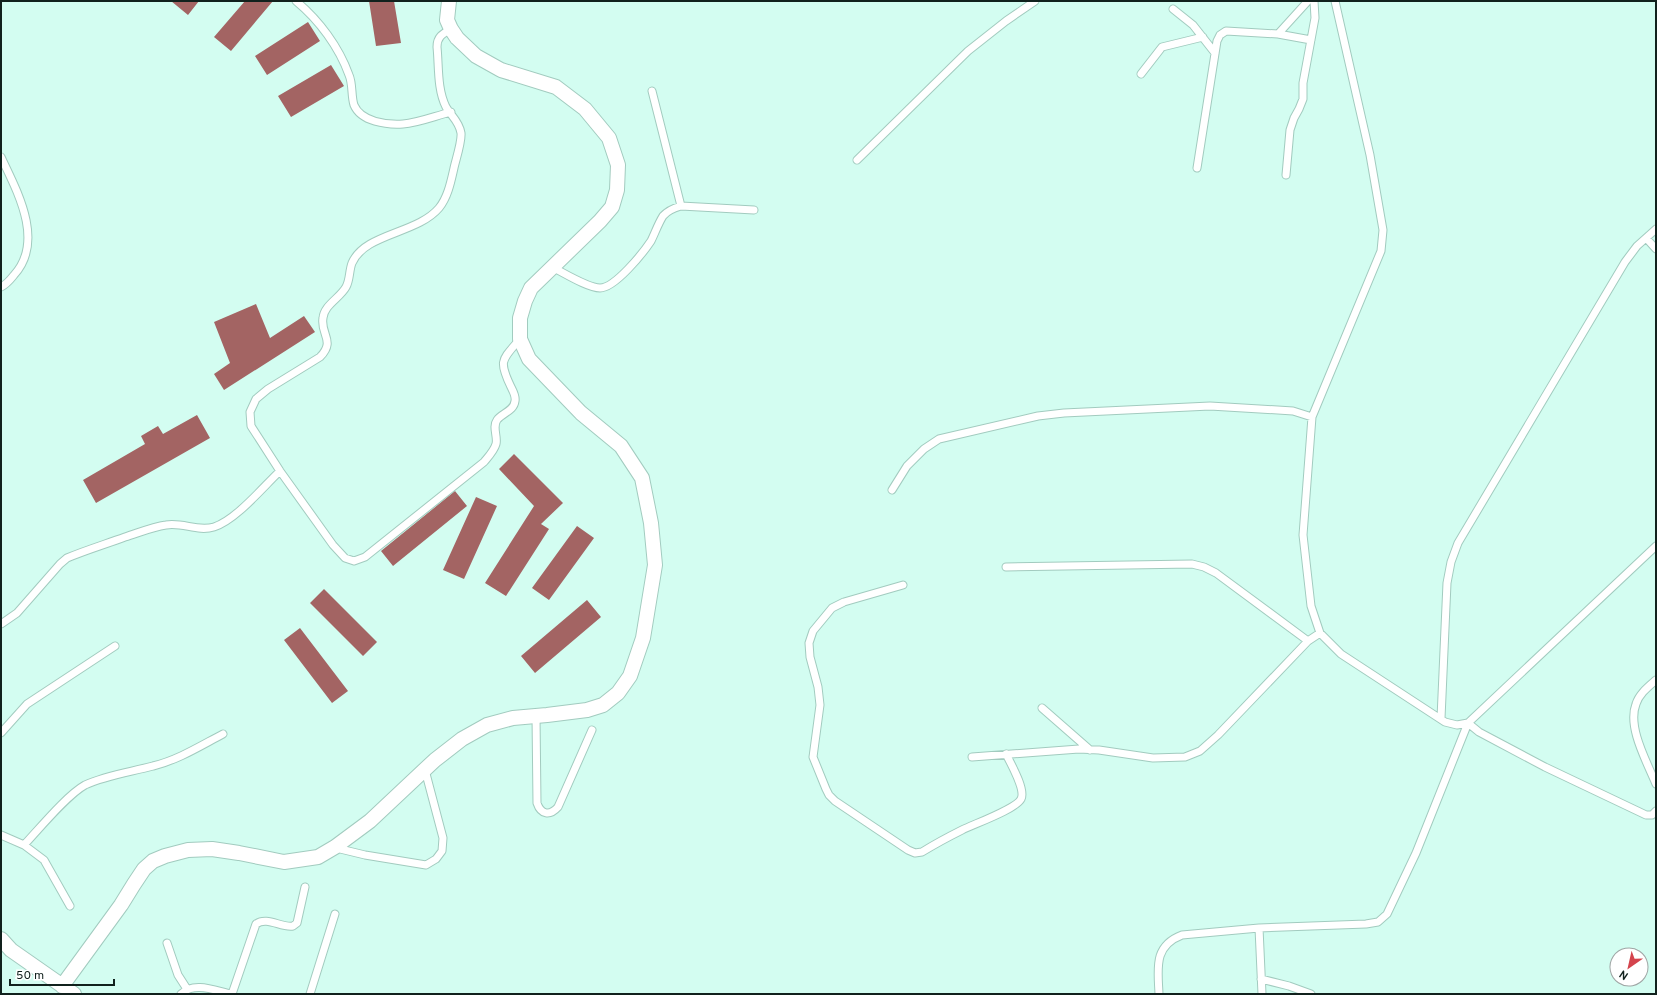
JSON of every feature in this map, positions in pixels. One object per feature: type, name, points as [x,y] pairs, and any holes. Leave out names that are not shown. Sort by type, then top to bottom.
[{"type":"street","points":[[62,986],[121,905],[141,874],[154,861],[165,856],[188,850],[212,850],[239,853],[284,862],[318,856],[335,847],[370,821],[425,770],[462,739],[487,725],[513,718],[587,710],[604,705],[618,693],[630,676],[643,638],[655,565],[651,523],[642,478],[621,446],[581,413],[529,359],[520,339],[520,318],[531,288],[600,221],[612,207],[617,190],[618,165],[609,138],[585,109],[556,87],[501,70],[476,56],[457,38],[447,20],[448,1]]},
{"type":"street","points":[[1,939],[11,950],[74,994]]},
{"type":"lane","points":[[296,1],[318,23],[338,49],[350,77],[354,106],[360,114],[370,120],[404,124],[450,112]]},
{"type":"lane","points":[[857,160],[968,51],[1006,21],[1035,1]]},
{"type":"lane","points":[[1278,34],[1308,1]]},
{"type":"lane","points":[[1286,176],[1290,130],[1302,99],[1303,83],[1314,18],[1314,1]]},
{"type":"lane","points":[[1335,1],[1370,156],[1383,230],[1381,251],[1312,417],[1303,535],[1311,606],[1320,633],[1341,654],[1445,722],[1457,725],[1468,723],[1479,732],[1539,764],[1646,815],[1652,815],[1656,811]]},
{"type":"lane","points":[[1173,9],[1187,19],[1215,53]]},
{"type":"lane","points":[[451,29],[442,34],[437,40],[441,91],[446,106],[457,120],[461,134],[448,191],[440,207],[427,220],[378,240],[362,250],[352,263],[346,286],[325,311],[322,319],[328,342],[327,351],[320,357],[268,389],[256,399],[250,412],[251,426],[280,471],[333,545],[345,558],[354,561],[365,557],[484,462],[496,443],[495,425],[497,420],[512,408],[515,402],[515,394],[504,372],[502,364],[520,339]]},
{"type":"lane","points":[[1198,168],[1215,53],[1220,35],[1226,31],[1278,34],[1311,40]]},
{"type":"lane","points":[[1141,74],[1162,47],[1203,37]]},
{"type":"lane","points":[[652,91],[681,206]]},
{"type":"lane","points":[[1,157],[22,206],[29,230],[27,249],[21,268],[6,284],[1,287]]},
{"type":"lane","points":[[552,267],[598,288],[606,287],[639,257],[651,240],[664,215],[671,209],[681,206],[754,210]]},
{"type":"lane","points":[[1441,718],[1447,583],[1451,562],[1458,543],[1625,262],[1637,246],[1656,229]]},
{"type":"lane","points":[[1646,238],[1656,249]]},
{"type":"lane","points":[[892,490],[907,466],[924,448],[939,439],[1038,416],[1064,413],[1210,406],[1293,411],[1312,417]]},
{"type":"lane","points":[[1,624],[17,613],[67,558],[166,524],[178,524],[198,529],[214,527],[226,521],[240,510],[280,471]]},
{"type":"lane","points":[[1159,994],[1158,965],[1160,954],[1172,939],[1182,935],[1259,928],[1366,924],[1378,922],[1387,914],[1416,853],[1468,723],[1656,546]]},
{"type":"lane","points":[[1006,567],[1192,564],[1204,567],[1216,573],[1308,641]]},
{"type":"lane","points":[[903,585],[844,602],[832,608],[812,631],[809,643],[810,657],[818,687],[820,705],[813,757],[829,795],[908,850],[915,853],[922,852],[962,830],[1007,810],[1022,799],[1023,791],[1006,754]]},
{"type":"lane","points":[[972,756],[1061,750],[1090,750],[1153,758],[1185,757],[1200,751],[1218,735],[1308,641],[1320,633]]},
{"type":"lane","points":[[1,733],[27,704],[115,646]]},
{"type":"lane","points":[[1656,680],[1646,689],[1636,702],[1634,716],[1635,731],[1656,784]]},
{"type":"lane","points":[[1042,708],[1090,750]]},
{"type":"lane","points":[[536,716],[537,803],[541,811],[546,813],[551,813],[558,807],[592,730]]},
{"type":"lane","points":[[24,845],[73,794],[85,786],[125,772],[170,761],[223,734]]},
{"type":"lane","points":[[335,847],[365,856],[426,865],[436,859],[442,851],[443,838],[425,770]]},
{"type":"lane","points":[[1,835],[24,845],[44,860],[70,906]]},
{"type":"lane","points":[[167,943],[184,992],[196,987],[232,994],[256,924],[260,921],[266,921],[289,927],[297,923],[305,886]]},
{"type":"lane","points":[[310,994],[335,914]]},
{"type":"lane","points":[[1259,928],[1262,994]]},
{"type":"lane","points":[[1261,978],[1310,994]]},
{"type":"building","points":[[171,1],[199,1],[188,15]]},
{"type":"building","points":[[245,1],[273,1],[231,51],[214,37]]},
{"type":"building","points":[[369,1],[394,1],[401,43],[376,46]]},
{"type":"building","points":[[308,22],[320,41],[267,75],[255,56]]},
{"type":"building","points":[[331,65],[344,86],[291,117],[278,96]]},
{"type":"building","points":[[256,304],[270,338],[304,316],[315,332],[224,390],[214,374],[230,363],[214,322]]},
{"type":"building","points":[[197,415],[210,438],[96,503],[83,480],[145,444],[141,436],[158,426],[163,434]]},
{"type":"building","points":[[514,454],[563,503],[541,524],[549,529],[506,596],[485,583],[534,506],[499,469]]},
{"type":"building","points":[[455,491],[467,506],[393,566],[381,551]]},
{"type":"building","points":[[476,497],[497,506],[464,579],[443,570]]},
{"type":"building","points":[[577,526],[594,538],[549,600],[532,588]]},
{"type":"building","points":[[324,589],[377,642],[363,656],[310,603]]},
{"type":"building","points":[[587,600],[601,617],[535,673],[521,656]]},
{"type":"building","points":[[300,628],[348,691],[332,703],[284,640]]}]
